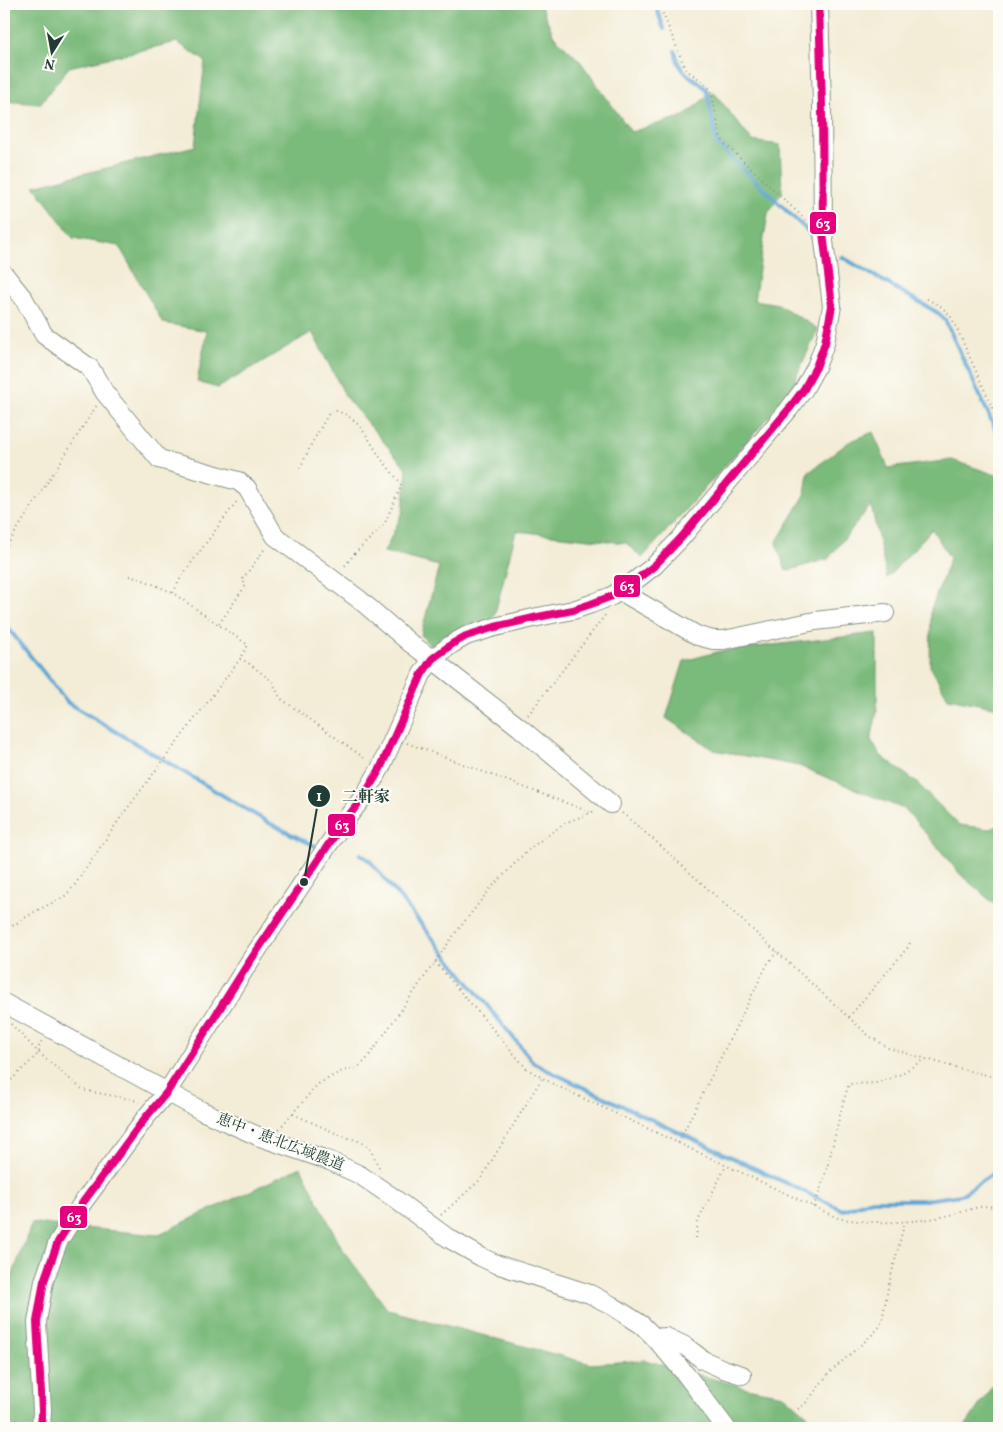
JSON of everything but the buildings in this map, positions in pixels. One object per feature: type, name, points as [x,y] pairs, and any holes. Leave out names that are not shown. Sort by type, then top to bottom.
[{"type":"street","points":[[41,1428],[42,1410],[37,1322],[44,1281],[58,1242],[81,1205],[166,1092],[248,964],[343,823],[364,796],[380,769],[422,674],[432,659],[466,636],[496,627],[573,610],[616,593],[632,583],[654,566],[681,538],[804,389],[816,367],[825,343],[832,306],[823,233],[819,4]]},
{"type":"street","points":[[4,274],[24,299],[44,335],[90,368],[105,393],[159,459],[238,481],[247,488],[275,536],[360,600],[410,643],[519,727],[611,804]]},
{"type":"street","points":[[616,593],[698,636],[713,640],[724,640],[815,621],[884,613]]},
{"type":"street","name":"恵中・恵北広域農道","points":[[4,1003],[202,1111],[269,1140],[318,1157],[360,1175],[464,1248],[496,1264],[590,1294],[626,1313],[655,1338],[688,1376],[726,1428]]},
{"type":"street","points":[[655,1338],[666,1337],[685,1346],[703,1360],[742,1375]]},
{"type":"path","points":[[659,4],[686,70],[705,83],[711,90],[720,135],[724,143],[816,229],[823,233]]},
{"type":"path","points":[[927,299],[942,307],[952,318],[999,422]]},
{"type":"path","points":[[4,550],[105,393]]},
{"type":"path","points":[[300,468],[312,443],[333,410],[342,412],[362,428],[400,482],[401,486],[384,525],[356,552],[334,580]]},
{"type":"path","points":[[173,593],[181,577],[247,488]]},
{"type":"path","points":[[218,624],[246,585],[242,580],[275,536]]},
{"type":"path","points":[[4,931],[36,910],[64,897],[74,886],[123,814],[240,659],[248,645],[173,593],[146,581],[128,576]]},
{"type":"path","points":[[519,727],[607,613],[616,593]]},
{"type":"path","points":[[240,659],[272,681],[280,698],[380,769]]},
{"type":"path","points":[[393,738],[591,813]]},
{"type":"path","points":[[269,1140],[318,1084],[342,1071],[357,1068],[366,1060],[454,935],[490,890],[529,849],[565,823],[611,804],[653,839],[868,1035],[888,1048],[999,1078]]},
{"type":"path","points":[[848,1017],[909,946],[910,942]]},
{"type":"path","points":[[678,1143],[764,971],[776,952]]},
{"type":"path","points":[[435,962],[527,1069],[555,1085],[838,1218],[852,1221],[905,1221],[953,1215],[983,1206],[992,1206],[999,1210]]},
{"type":"path","points":[[10,1024],[39,1053],[83,1090],[134,1100],[152,1110]]},
{"type":"path","points":[[4,1087],[39,1053],[39,1047],[46,1027]]},
{"type":"path","points":[[813,1206],[821,1191],[849,1084],[877,1083],[899,1075],[925,1059]]},
{"type":"path","points":[[430,1225],[480,1180],[542,1078]]},
{"type":"path","points":[[293,1114],[369,1147],[384,1177],[378,1187]]},
{"type":"path","points":[[696,1238],[698,1221],[726,1166]]},
{"type":"path","points":[[798,1409],[806,1403],[829,1372],[878,1329],[882,1321],[888,1288],[905,1221]]},
{"type":"green space","points":[[4,4],[540,4],[554,36],[580,61],[631,132],[684,116],[713,91],[752,141],[780,145],[782,192],[768,213],[754,300],[778,304],[818,329],[787,397],[642,558],[626,543],[516,531],[494,617],[462,634],[429,645],[421,634],[439,566],[384,552],[403,512],[407,469],[347,399],[312,332],[218,388],[197,382],[207,331],[163,323],[119,246],[73,238],[34,186],[195,146],[205,61],[177,42],[69,67],[40,104],[4,101]]},
{"type":"green space","points":[[873,432],[888,468],[952,460],[999,476],[999,580],[992,605],[999,617],[999,708],[948,698],[930,666],[931,610],[950,558],[932,529],[887,578],[871,505],[828,559],[786,571],[776,543],[805,495],[808,473],[849,442]]},
{"type":"green space","points":[[877,633],[877,712],[871,740],[880,755],[916,782],[959,825],[989,829],[999,826],[999,908],[961,875],[906,810],[799,766],[714,750],[666,718],[684,661],[721,651]]},
{"type":"green space","points":[[301,1167],[342,1249],[388,1310],[591,1364],[645,1360],[746,1388],[784,1395],[822,1428],[4,1428],[4,1270],[12,1276],[32,1223],[157,1235]]},
{"type":"green space","points":[[999,1376],[999,1428],[964,1428]]},
{"type":"waterway","points":[[654,4],[664,29]]},
{"type":"waterway","points":[[675,51],[684,71],[703,85],[707,91],[717,144],[817,240]]},
{"type":"waterway","points":[[842,257],[938,313],[945,320],[999,437]]},
{"type":"waterway","points":[[4,623],[68,703],[269,823],[315,846]]},
{"type":"waterway","points":[[360,854],[370,861],[533,1062],[549,1071],[843,1210],[872,1200],[925,1200],[961,1195],[994,1173],[999,1172]]},
{"type":"transit line","name":"63","points":[[41,1428],[42,1410],[37,1322],[44,1281],[58,1242],[81,1205],[146,1117],[167,1092],[248,964],[343,823],[364,796],[380,769],[422,674],[432,659],[466,636],[495,627],[573,610],[612,596],[632,583],[654,566],[681,538],[804,389],[816,367],[825,343],[832,306],[823,233],[819,4]]},
{"type":"place","name":"二軒家","points":[[304,882]]}]
